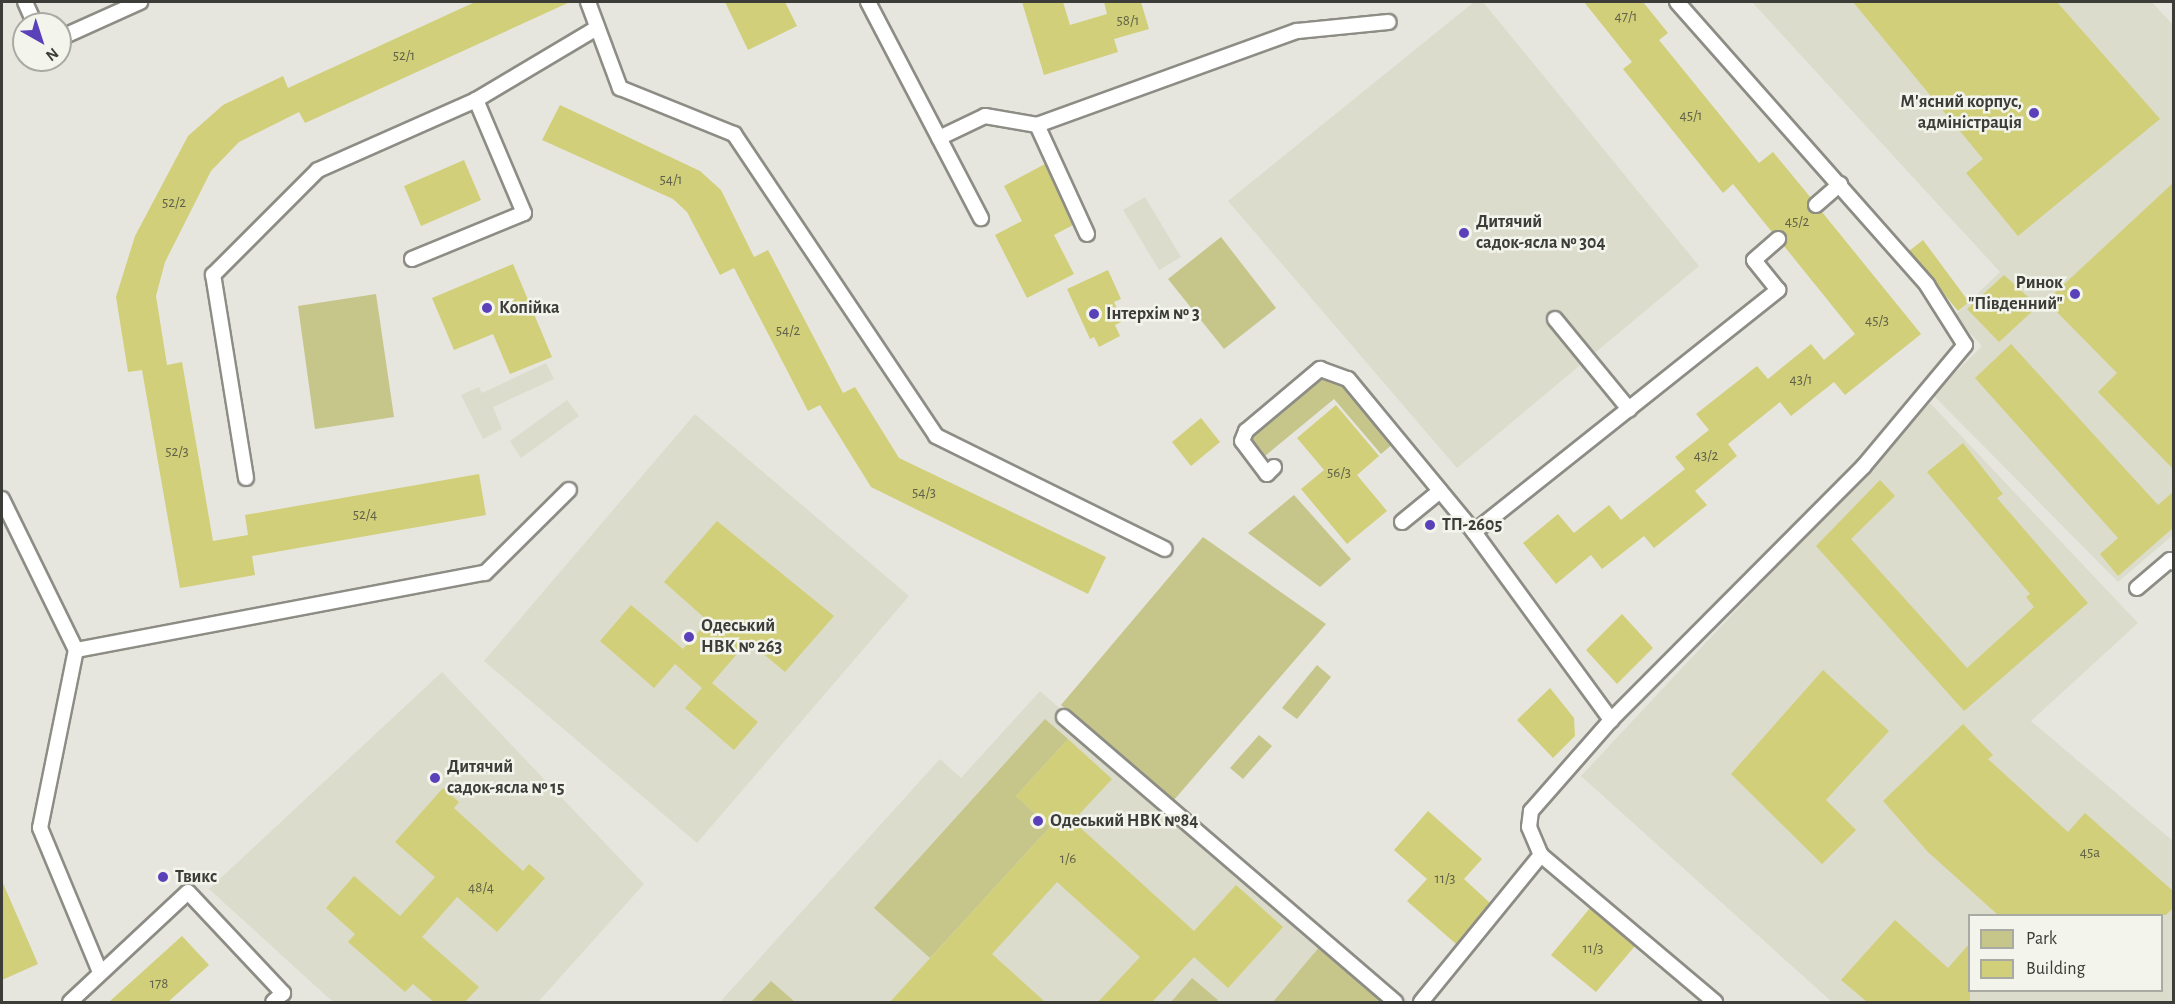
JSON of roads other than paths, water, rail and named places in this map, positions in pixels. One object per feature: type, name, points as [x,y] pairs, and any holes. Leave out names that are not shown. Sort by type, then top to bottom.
[{"type":"lane","points":[[72,33],[140,2]]},
{"type":"lane","points":[[588,2],[620,88],[734,134],[936,436],[1165,549]]},
{"type":"lane","points":[[868,2],[981,218]]},
{"type":"lane","points":[[1677,2],[1927,285],[1965,345],[1863,467],[1611,720],[1538,797],[1529,827],[1541,855],[1715,1002]]},
{"type":"lane","points":[[939,138],[985,116],[1037,126],[1297,31],[1389,22]]},
{"type":"lane","points":[[246,478],[213,275],[318,170],[476,100],[597,28]]},
{"type":"lane","points":[[412,260],[524,213],[476,100]]},
{"type":"lane","points":[[1037,126],[1087,234]]},
{"type":"lane","points":[[1816,205],[1840,184]]},
{"type":"lane","points":[[1474,532],[1778,290],[1754,261],[1778,239]]},
{"type":"lane","points":[[1555,319],[1629,409]]},
{"type":"lane","points":[[1274,467],[1267,474],[1242,441],[1246,430],[1320,369],[1348,379],[1474,532],[1611,720]]},
{"type":"lane","points":[[76,650],[485,573],[569,490]]},
{"type":"lane","points":[[1402,522],[1440,491]]},
{"type":"lane","points":[[2,499],[76,650],[40,828],[100,972]]},
{"type":"lane","points":[[2137,588],[2170,560],[2174,563]]},
{"type":"lane","points":[[1064,717],[1395,1002]]},
{"type":"lane","points":[[1421,1002],[1541,855]]},
{"type":"lane","points":[[70,1002],[188,892],[283,993],[273,1002]]},
{"type":"place","name":"М'ясний корпус, адміністрація","points":[[2034,113]]},
{"type":"place","name":"Дитячий садок-ясла № 304","points":[[1464,233]]},
{"type":"place","name":"Ринок \"Південний\"","points":[[2075,294]]},
{"type":"place","name":"Копійка","points":[[487,308]]},
{"type":"place","name":"Інтерхім № 3","points":[[1094,314]]},
{"type":"place","name":"ТП-2605","points":[[1430,525]]},
{"type":"place","name":"Одеський НВК № 263","points":[[689,637]]},
{"type":"place","name":"Дитячий садок-ясла № 15","points":[[435,778]]},
{"type":"place","name":"Одеський НВК №84","points":[[1038,821]]},
{"type":"place","name":"Твикс","points":[[163,877]]}]
